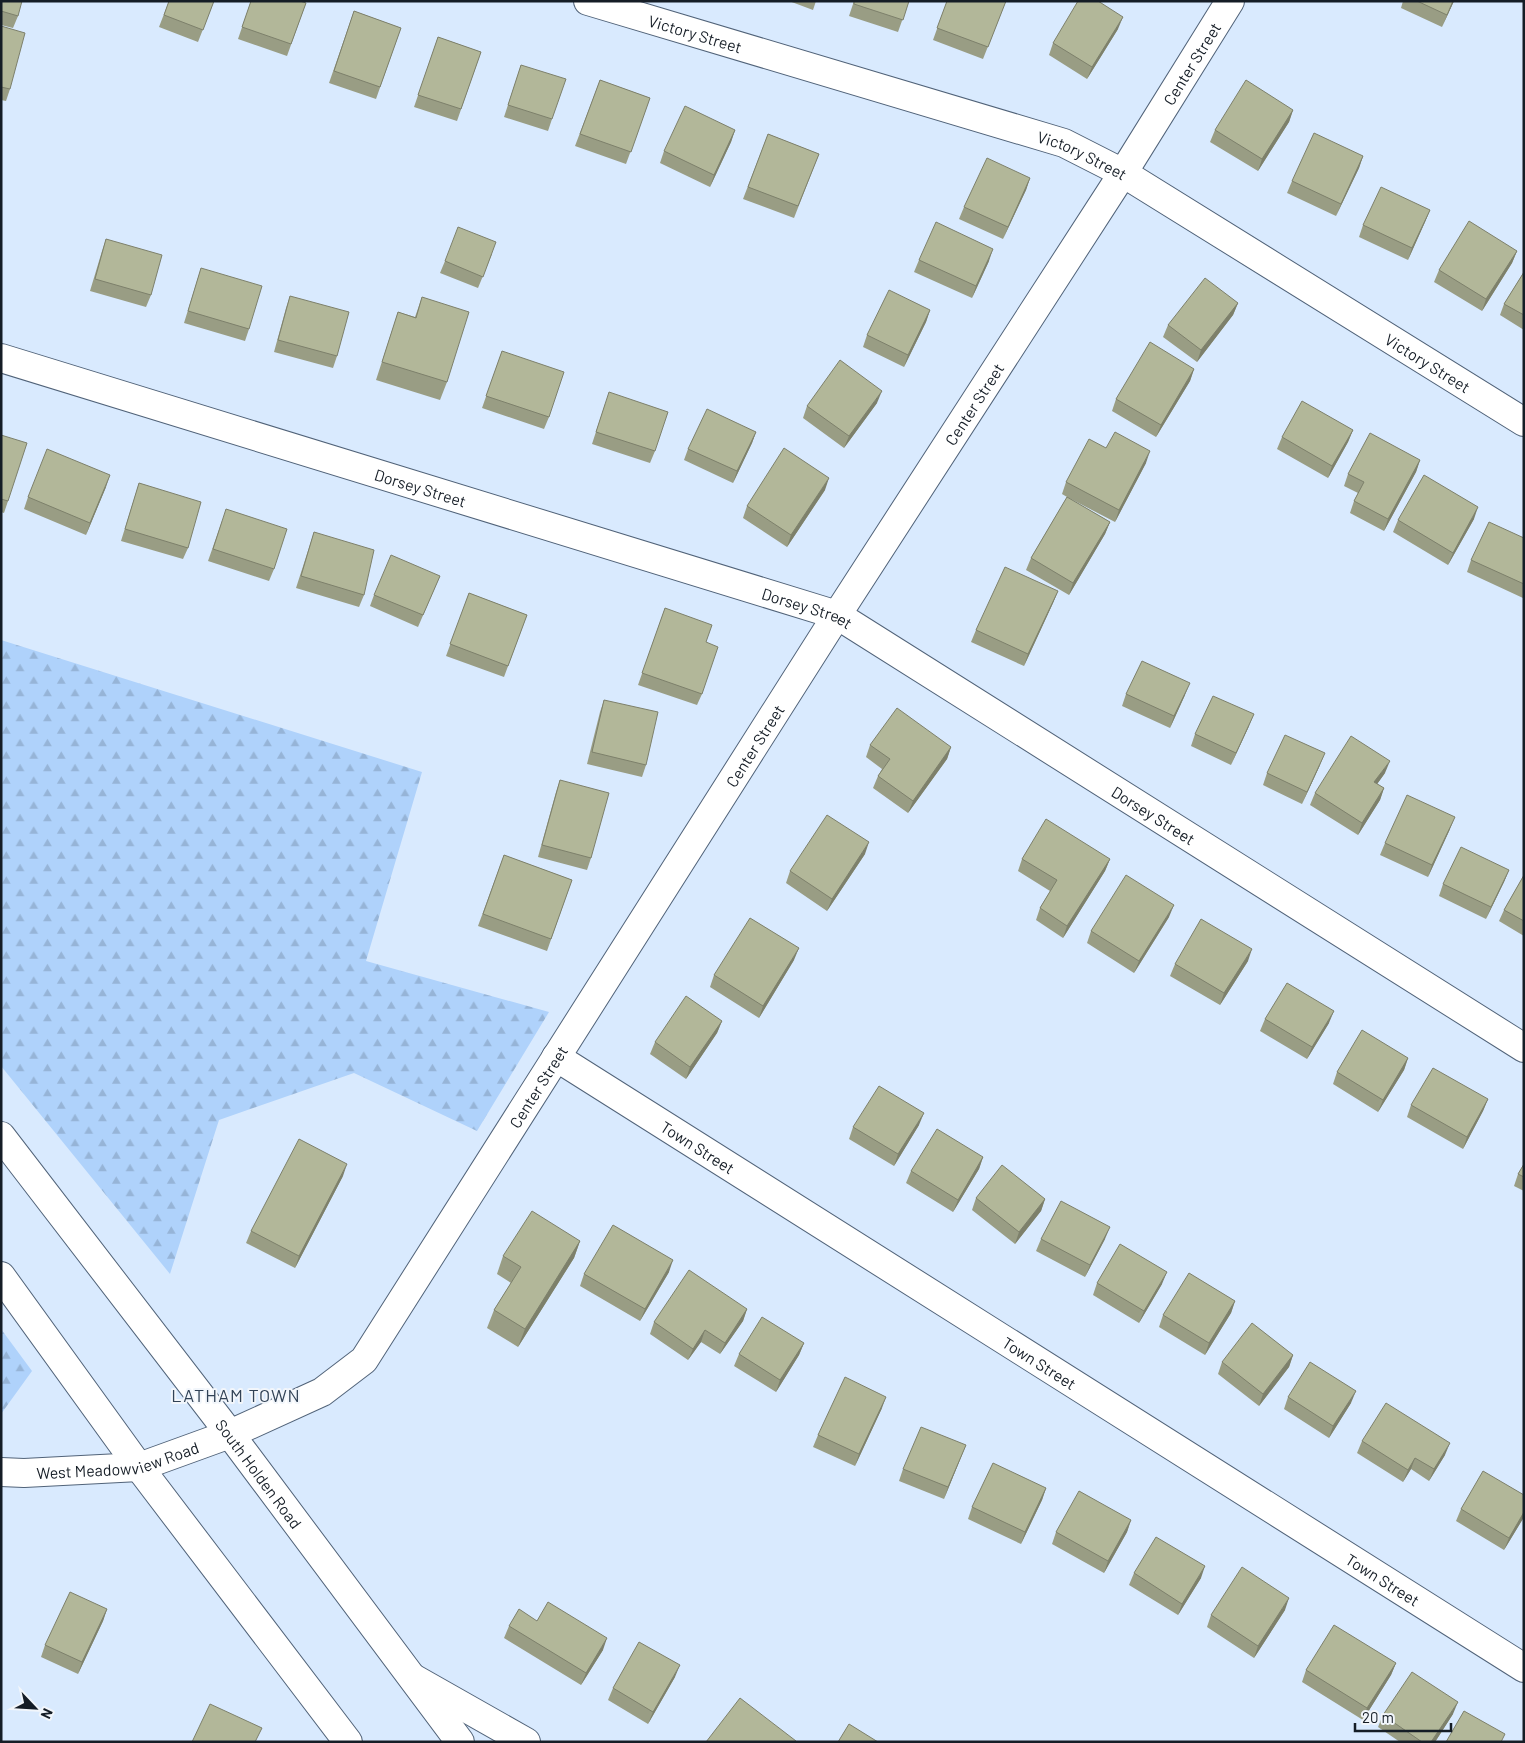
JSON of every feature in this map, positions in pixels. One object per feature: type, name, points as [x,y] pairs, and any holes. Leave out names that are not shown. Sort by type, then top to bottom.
[{"type":"street","name":"Victory Street","points":[[588,1],[1064,143],[1123,173],[1524,422]]},
{"type":"street","name":"Center Street","points":[[230,1434],[322,1392],[364,1360],[837,615],[1123,173],[1230,1]]},
{"type":"street","name":"Dorsey Street","points":[[1,358],[837,615],[1524,1048]]},
{"type":"street","name":"Town Street","points":[[556,1057],[1524,1668]]},
{"type":"street","name":"South Holden Road","points":[[1,1136],[230,1434],[460,1742]]},
{"type":"street","points":[[1,1276],[139,1467],[348,1742]]},
{"type":"street","name":"West Meadowview Road","points":[[1,1472],[139,1467],[230,1434]]},
{"type":"street","points":[[413,1678],[526,1742]]},
{"type":"green space","points":[[1,640],[422,772],[366,961],[549,1012],[477,1131],[354,1073],[219,1120],[170,1274],[1,1066]]},
{"type":"green space","points":[[1,1329],[32,1371],[1,1414]]},
{"type":"building","points":[[1,1],[22,1],[18,16],[1,11]]},
{"type":"building","points":[[169,1],[214,1],[203,30],[164,15]]},
{"type":"building","points":[[251,1],[300,1],[306,3],[291,44],[242,27]]},
{"type":"building","points":[[854,1],[909,1],[903,20],[854,4]]},
{"type":"building","points":[[947,1],[1006,1],[988,47],[937,28]]},
{"type":"building","points":[[1078,1],[1098,1],[1123,17],[1092,67],[1053,43]]},
{"type":"building","points":[[1417,1],[1453,1],[1447,15]]},
{"type":"building","points":[[354,11],[401,28],[380,87],[334,71]]},
{"type":"building","points":[[1,26],[25,33],[10,89],[1,87]]},
{"type":"building","points":[[438,37],[481,52],[461,109],[418,95]]},
{"type":"building","points":[[521,65],[566,79],[552,119],[508,105]]},
{"type":"building","points":[[600,80],[650,98],[631,152],[580,134]]},
{"type":"building","points":[[1246,80],[1293,110],[1262,159],[1215,130]]},
{"type":"building","points":[[685,106],[735,130],[714,175],[664,151]]},
{"type":"building","points":[[1314,133],[1363,156],[1341,204],[1292,181]]},
{"type":"building","points":[[768,134],[819,154],[798,206],[748,187]]},
{"type":"building","points":[[987,158],[1030,178],[1008,227],[964,207]]},
{"type":"building","points":[[1381,187],[1430,210],[1412,248],[1363,225]]},
{"type":"building","points":[[1469,221],[1517,251],[1486,299],[1439,270]]},
{"type":"building","points":[[936,222],[993,249],[976,286],[919,260]]},
{"type":"building","points":[[458,227],[496,242],[483,277],[445,261]]},
{"type":"building","points":[[106,239],[162,255],[151,295],[95,279]]},
{"type":"building","points":[[201,268],[262,286],[249,329],[188,311]]},
{"type":"building","points":[[1524,272],[1524,315],[1504,304]]},
{"type":"building","points":[[1205,278],[1238,303],[1201,350],[1168,325]]},
{"type":"building","points":[[889,290],[930,310],[908,355],[867,335]]},
{"type":"building","points":[[290,296],[349,312],[337,356],[278,340]]},
{"type":"building","points":[[422,297],[469,312],[447,382],[382,362],[398,312],[416,318]]},
{"type":"building","points":[[1150,342],[1194,369],[1161,425],[1116,399]]},
{"type":"building","points":[[502,351],[564,372],[549,417],[486,396]]},
{"type":"building","points":[[840,360],[882,391],[849,436],[807,406]]},
{"type":"building","points":[[609,392],[668,412],[655,451],[596,432]]},
{"type":"building","points":[[1302,401],[1353,430],[1332,466],[1282,437]]},
{"type":"building","points":[[707,409],[756,432],[737,471],[688,449]]},
{"type":"building","points":[[1115,432],[1150,451],[1119,510],[1066,482],[1089,439],[1106,448]]},
{"type":"building","points":[[1370,433],[1420,460],[1388,519],[1354,501],[1364,482],[1348,474]]},
{"type":"building","points":[[1,435],[27,443],[8,501],[1,499]]},
{"type":"building","points":[[784,448],[829,478],[791,535],[747,506]]},
{"type":"building","points":[[47,449],[110,475],[90,523],[28,497]]},
{"type":"building","points":[[1424,475],[1478,507],[1453,553],[1398,520]]},
{"type":"building","points":[[139,483],[201,502],[188,548],[125,529]]},
{"type":"building","points":[[1067,497],[1110,522],[1073,583],[1031,558]]},
{"type":"building","points":[[226,509],[287,529],[274,569],[213,549]]},
{"type":"building","points":[[1489,522],[1524,538],[1524,584],[1471,560]]},
{"type":"building","points":[[314,532],[374,550],[364,595],[301,576]]},
{"type":"building","points":[[391,555],[440,576],[423,615],[374,595]]},
{"type":"building","points":[[1005,567],[1058,591],[1028,654],[976,630]]},
{"type":"building","points":[[469,593],[527,615],[508,666],[450,644]]},
{"type":"building","points":[[665,608],[712,625],[706,642],[718,647],[702,694],[642,673]]},
{"type":"building","points":[[1142,661],[1190,683],[1174,716],[1126,694]]},
{"type":"building","points":[[1213,696],[1254,714],[1236,753],[1195,734]]},
{"type":"building","points":[[604,700],[658,712],[646,765],[592,752]]},
{"type":"building","points":[[897,708],[951,747],[913,801],[878,776],[890,759],[870,745]]},
{"type":"building","points":[[1285,735],[1325,753],[1307,792],[1267,773]]},
{"type":"building","points":[[1351,736],[1390,761],[1374,782],[1384,788],[1362,823],[1315,793]]},
{"type":"building","points":[[560,780],[609,793],[591,858],[542,845]]},
{"type":"building","points":[[1407,795],[1455,817],[1432,865],[1385,843]]},
{"type":"building","points":[[827,815],[869,842],[832,899],[790,871]]},
{"type":"building","points":[[1046,819],[1110,859],[1067,926],[1040,908],[1057,880],[1022,859]]},
{"type":"building","points":[[1461,847],[1509,870],[1491,907],[1443,884]]},
{"type":"building","points":[[504,855],[572,880],[551,939],[483,914]]},
{"type":"building","points":[[1126,875],[1174,905],[1139,961],[1091,931]]},
{"type":"building","points":[[1524,875],[1524,921],[1504,910]]},
{"type":"building","points":[[750,918],[799,948],[763,1006],[714,975]]},
{"type":"building","points":[[1201,919],[1252,949],[1224,993],[1175,964]]},
{"type":"building","points":[[1287,983],[1334,1011],[1312,1047],[1265,1019]]},
{"type":"building","points":[[686,996],[722,1021],[690,1067],[655,1042]]},
{"type":"building","points":[[1362,1030],[1408,1058],[1383,1100],[1337,1072]]},
{"type":"building","points":[[1433,1068],[1488,1099],[1467,1137],[1411,1105]]},
{"type":"building","points":[[879,1086],[924,1113],[898,1154],[853,1127]]},
{"type":"building","points":[[937,1129],[983,1157],[958,1200],[911,1171]]},
{"type":"building","points":[[299,1139],[347,1164],[299,1256],[251,1231]]},
{"type":"building","points":[[1524,1164],[1524,1177],[1518,1174]]},
{"type":"building","points":[[1002,1165],[1045,1199],[1019,1232],[976,1198]]},
{"type":"building","points":[[1061,1201],[1110,1227],[1090,1265],[1041,1239]]},
{"type":"building","points":[[532,1211],[580,1241],[525,1329],[494,1310],[521,1267],[503,1256]]},
{"type":"building","points":[[613,1225],[673,1260],[645,1309],[584,1274]]},
{"type":"building","points":[[1120,1244],[1167,1272],[1144,1311],[1097,1283]]},
{"type":"building","points":[[689,1270],[747,1309],[725,1343],[705,1330],[693,1349],[654,1322]]},
{"type":"building","points":[[1189,1273],[1235,1301],[1209,1343],[1163,1315]]},
{"type":"building","points":[[762,1317],[804,1343],[780,1380],[739,1354]]},
{"type":"building","points":[[1252,1323],[1293,1355],[1263,1394],[1222,1362]]},
{"type":"building","points":[[1310,1362],[1356,1391],[1333,1426],[1288,1397]]},
{"type":"building","points":[[845,1377],[886,1397],[859,1454],[818,1435]]},
{"type":"building","points":[[1386,1403],[1450,1443],[1434,1469],[1415,1458],[1408,1470],[1362,1441]]},
{"type":"building","points":[[921,1427],[966,1445],[948,1487],[903,1469]]},
{"type":"building","points":[[993,1463],[1046,1488],[1025,1532],[972,1507]]},
{"type":"building","points":[[1483,1471],[1524,1495],[1524,1512],[1509,1538],[1461,1509]]},
{"type":"building","points":[[1079,1491],[1131,1520],[1108,1561],[1056,1532]]},
{"type":"building","points":[[1156,1537],[1205,1566],[1182,1604],[1134,1573]]},
{"type":"building","points":[[1242,1567],[1289,1598],[1258,1646],[1211,1615]]},
{"type":"building","points":[[70,1592],[107,1609],[82,1662],[45,1645]]},
{"type":"building","points":[[548,1602],[607,1638],[586,1673],[509,1626],[519,1609],[537,1621]]},
{"type":"building","points":[[1334,1625],[1396,1663],[1367,1708],[1306,1670]]},
{"type":"building","points":[[639,1642],[680,1665],[653,1712],[613,1688]]},
{"type":"building","points":[[1412,1672],[1458,1702],[1431,1742],[1422,1742],[1383,1715]]},
{"type":"building","points":[[740,1698],[796,1741],[706,1742]]},
{"type":"building","points":[[210,1704],[262,1728],[255,1742],[192,1742]]},
{"type":"building","points":[[1464,1711],[1505,1734],[1501,1742],[1446,1742]]},
{"type":"building","points":[[849,1724],[878,1742],[838,1742]]},
{"type":"district","name":"LATHAM TOWN","points":[[236,1395]]}]
